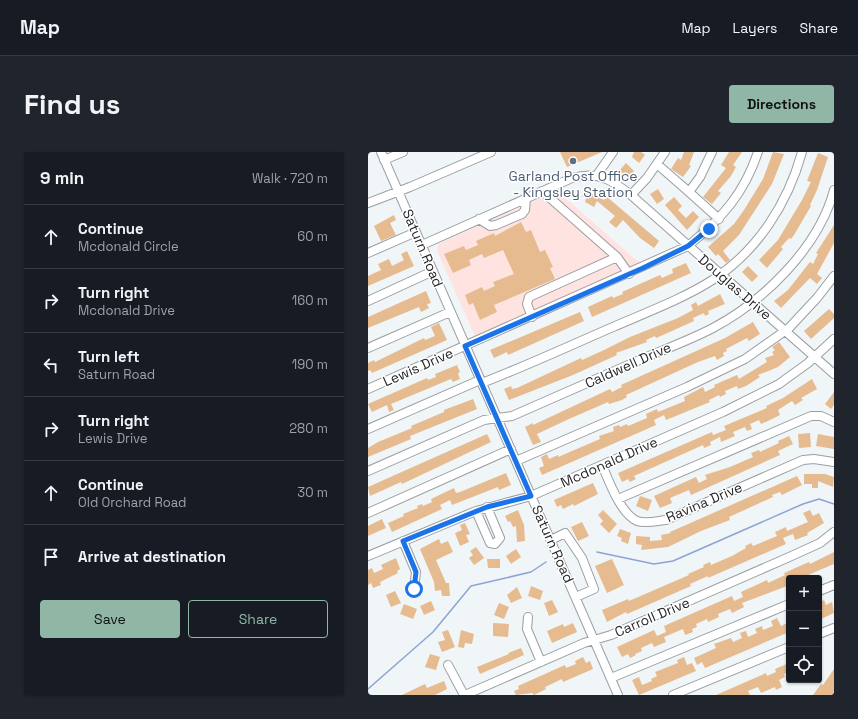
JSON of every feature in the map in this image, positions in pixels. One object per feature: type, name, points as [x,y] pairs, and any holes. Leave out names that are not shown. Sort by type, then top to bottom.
[{"type":"street","points":[[383,156],[403,152]]},
{"type":"street","points":[[368,203],[491,152]]},
{"type":"street","points":[[597,176],[614,152]]},
{"type":"street","points":[[631,196],[665,152]]},
{"type":"street","points":[[689,192],[700,177],[712,152]]},
{"type":"street","name":"Lewis Drive","points":[[368,389],[629,274],[688,246],[719,219],[740,192],[758,152]]},
{"type":"street","points":[[368,429],[686,294],[720,275],[751,248],[768,226],[789,190],[802,152]]},
{"type":"street","name":"Saturn Road","points":[[383,156],[618,695]]},
{"type":"street","points":[[657,164],[719,219]]},
{"type":"street","name":"Douglas Drive","points":[[422,244],[572,178],[583,175],[597,176],[612,181],[631,196],[834,374]]},
{"type":"street","name":"Caldwell Drive","points":[[368,471],[484,420],[512,416],[713,328],[752,302],[785,274],[811,238],[831,200],[834,190]]},
{"type":"street","points":[[542,191],[617,257],[629,274]]},
{"type":"street","points":[[479,219],[490,226],[522,214],[525,210],[526,198]]},
{"type":"street","points":[[368,253],[416,232]]},
{"type":"street","points":[[532,317],[526,304],[529,297],[617,257]]},
{"type":"street","points":[[368,301],[433,272]]},
{"type":"street","points":[[516,461],[724,370],[755,353],[786,331],[817,298],[834,276]]},
{"type":"street","points":[[368,348],[450,312]]},
{"type":"street","name":"Mcdonald Drive","points":[[368,556],[476,511],[531,496],[760,394],[789,376],[815,357],[834,339]]},
{"type":"street","points":[[618,499],[811,416],[816,415],[834,422]]},
{"type":"street","points":[[368,512],[511,449]]},
{"type":"street","name":"Ravina Drive","points":[[602,465],[626,513],[638,521],[666,520],[803,460],[814,459],[834,462]]},
{"type":"street","points":[[476,511],[490,543],[495,544],[500,538],[487,507]]},
{"type":"street","name":"Carroll Drive","points":[[465,695],[541,662],[618,632],[787,558],[820,543],[834,532]]},
{"type":"street","points":[[551,540],[565,533],[582,558],[594,589],[576,597]]},
{"type":"street","points":[[403,541],[416,572],[414,589]]},
{"type":"street","points":[[822,590],[834,585]]},
{"type":"street","points":[[611,678],[786,605]]},
{"type":"street","points":[[528,617],[527,629],[541,662]]},
{"type":"street","points":[[822,633],[834,628]]},
{"type":"street","points":[[673,695],[786,648]]},
{"type":"street","points":[[448,664],[465,695]]},
{"type":"shaded area","points":[[557,191],[642,265],[475,336],[437,251],[438,244]]},
{"type":"building","name":"Garland Post Office - Kingsley Station","points":[[560,152],[602,152],[567,167]]},
{"type":"building","points":[[634,152],[641,152],[645,155],[639,163],[632,157]]},
{"type":"building","points":[[684,152],[694,152],[689,165],[691,166],[683,177],[671,169],[678,158],[681,160]]},
{"type":"building","points":[[729,152],[742,152],[733,165],[736,167],[731,176],[718,191],[721,193],[712,204],[703,197],[726,168],[721,165]]},
{"type":"building","points":[[773,152],[784,154],[772,184],[739,235],[723,251],[730,260],[726,263],[718,254],[716,256],[708,247],[734,224],[744,210],[763,179]]},
{"type":"building","points":[[818,153],[828,157],[817,190],[810,205],[811,206],[794,235],[781,247],[783,249],[767,268],[759,260],[778,240],[802,200],[811,182],[807,181]]},
{"type":"building","points":[[626,163],[634,171],[627,178],[619,171]]},
{"type":"building","points":[[585,189],[604,200],[607,197],[659,241],[654,248],[640,238],[623,220],[616,228],[609,222],[615,216],[597,201],[594,207],[585,202],[586,198],[582,196]]},
{"type":"building","points":[[658,189],[664,199],[657,204],[650,194]]},
{"type":"building","points":[[674,197],[682,206],[678,210],[686,218],[693,211],[699,217],[687,230],[665,205]]},
{"type":"building","points":[[394,215],[396,220],[390,223],[396,235],[381,241],[374,226]]},
{"type":"building","points":[[521,222],[526,232],[531,230],[540,252],[545,250],[553,267],[550,268],[555,279],[494,305],[497,312],[480,320],[473,303],[469,305],[465,295],[482,287],[484,291],[495,286],[493,282],[514,274],[503,250],[484,258],[482,254],[469,260],[471,265],[453,273],[444,254],[464,246],[466,250],[478,245],[476,241],[494,233],[495,236]]},
{"type":"building","points":[[834,225],[834,243],[817,274],[822,278],[817,284],[810,278],[781,308],[774,301],[788,290],[810,262],[813,264],[818,254],[816,253]]},
{"type":"building","points":[[407,251],[414,266],[368,286],[368,276],[381,270],[378,264],[389,259],[392,266],[404,260],[401,254]]},
{"type":"building","points":[[686,263],[691,273],[592,317],[588,307],[612,296],[613,298],[623,294],[622,292],[660,275],[662,278],[673,273],[672,269]]},
{"type":"building","points":[[748,266],[758,276],[752,282],[742,272]]},
{"type":"building","points":[[426,291],[431,303],[427,304],[429,308],[421,312],[419,307],[368,328],[368,317]]},
{"type":"building","points":[[720,294],[725,304],[708,311],[709,314],[705,316],[704,313],[693,318],[694,321],[663,335],[656,338],[655,336],[646,340],[647,342],[616,353],[617,355],[573,375],[509,400],[504,389],[511,386],[512,389],[517,388],[581,358],[582,360],[630,337],[678,318],[693,310],[691,305],[696,302],[698,306]]},
{"type":"building","points":[[829,309],[834,314],[834,318],[811,339],[804,331]]},
{"type":"building","points":[[580,312],[584,321],[508,355],[507,352],[494,358],[490,350]]},
{"type":"building","points":[[753,322],[760,334],[749,341],[747,338],[726,349],[727,351],[723,353],[724,356],[717,360],[715,356],[698,362],[626,395],[627,397],[622,400],[609,404],[608,402],[569,419],[537,434],[541,442],[533,445],[525,427],[533,423],[533,425],[610,389],[612,392],[622,387],[621,385],[725,338]]},
{"type":"building","points":[[439,323],[447,340],[372,373],[370,370],[368,371],[368,363],[374,360],[375,362],[424,338],[425,340],[435,336],[431,327]]},
{"type":"building","points":[[779,342],[790,357],[778,367],[758,375],[760,377],[746,386],[738,389],[737,386],[725,391],[726,394],[720,397],[719,395],[709,400],[710,402],[666,420],[664,415],[654,420],[656,425],[542,475],[539,468],[544,466],[541,457],[547,454],[549,459],[558,455],[558,457],[600,439],[599,436],[614,431],[613,427],[619,425],[620,427],[627,424],[628,426],[647,418],[646,414],[657,409],[658,412],[685,401],[684,397],[703,387],[705,392],[715,387],[714,385],[737,375],[739,379],[767,362],[765,358],[774,355],[772,352],[775,350],[772,347]]},
{"type":"building","points":[[457,365],[460,372],[458,373],[460,379],[453,382],[451,379],[391,404],[394,410],[389,412],[387,405],[372,412],[368,404],[427,378],[428,380],[436,377],[435,374]]},
{"type":"building","points":[[812,379],[817,389],[801,398],[803,400],[795,405],[792,401],[778,410],[780,415],[761,424],[759,420],[750,424],[752,429],[747,431],[745,427],[733,432],[735,436],[721,442],[720,437],[710,442],[711,445],[704,448],[703,445],[634,476],[636,479],[630,482],[628,479],[622,482],[618,473],[712,432],[713,435],[726,430],[724,426],[767,408],[766,406],[783,398]]},
{"type":"building","points":[[834,392],[834,405],[831,409],[825,404]]},
{"type":"building","points":[[473,399],[477,409],[410,436],[411,439],[368,457],[368,448],[378,442],[412,428],[411,426],[444,412],[444,410]]},
{"type":"building","points":[[810,433],[811,447],[799,448],[798,434]]},
{"type":"building","points":[[487,434],[491,442],[402,484],[401,482],[370,496],[368,487]]},
{"type":"building","points":[[818,434],[834,437],[834,449],[816,446]]},
{"type":"building","points":[[789,436],[793,444],[778,451],[780,455],[691,495],[689,490],[670,498],[672,503],[660,508],[654,496],[696,477],[699,483],[707,479],[705,475],[730,467],[753,457],[751,453],[759,450],[760,452],[779,443],[778,441]]},
{"type":"building","points":[[506,473],[511,485],[499,490],[498,487],[452,505],[450,500],[440,505],[442,509],[392,532],[388,523],[404,516],[403,514],[418,508],[417,506],[422,504],[423,506],[432,502],[431,499],[454,488],[456,493],[460,492]]},
{"type":"building","points":[[804,474],[825,474],[834,477],[833,487],[818,481],[818,488],[812,488],[812,484],[804,484]]},
{"type":"building","points":[[797,476],[802,485],[782,495],[780,492],[772,495],[773,497],[729,517],[730,520],[701,531],[668,547],[641,550],[642,545],[636,544],[636,536],[650,537],[650,541],[662,540],[661,535],[671,533],[670,532]]},
{"type":"building","points":[[593,483],[598,494],[574,506],[573,504],[563,509],[561,505],[557,507],[554,500]]},
{"type":"building","points":[[640,496],[652,500],[648,511],[636,506]]},
{"type":"building","points":[[518,510],[524,525],[525,541],[517,542],[516,526],[513,527],[505,516]]},
{"type":"building","points":[[603,510],[617,524],[609,533],[600,524],[603,521],[598,515]]},
{"type":"building","points":[[810,510],[813,516],[819,513],[824,523],[807,533],[808,535],[795,540],[793,534],[783,538],[786,544],[708,578],[708,576],[690,584],[691,586],[627,614],[626,612],[607,622],[602,610],[628,599],[629,601],[689,575],[688,574],[704,567],[703,565],[710,562],[711,565],[732,556],[746,548],[745,546],[751,543],[753,546],[777,536],[775,532],[786,527],[787,531],[808,522],[803,513]]},
{"type":"building","points":[[382,519],[386,528],[368,536],[368,526]]},
{"type":"building","points":[[582,522],[589,536],[578,541],[571,527]]},
{"type":"building","points":[[465,523],[470,534],[466,535],[469,542],[460,546],[455,533],[462,530],[460,525]]},
{"type":"building","points":[[620,529],[631,533],[628,544],[621,541],[622,538],[617,536]]},
{"type":"building","points":[[439,539],[441,544],[448,541],[453,552],[436,560],[446,583],[449,583],[450,596],[442,596],[441,590],[435,591],[434,582],[420,549]]},
{"type":"building","points":[[476,547],[484,558],[474,565],[469,558],[473,555],[470,551]]},
{"type":"building","points":[[516,549],[521,557],[511,564],[506,556]]},
{"type":"building","points":[[834,552],[834,564],[808,575],[786,575],[786,586],[742,603],[744,607],[732,613],[730,609],[718,614],[719,617],[708,622],[707,619],[696,624],[697,627],[692,629],[693,632],[685,635],[683,629],[664,637],[666,642],[654,647],[652,643],[641,648],[642,651],[630,658],[628,654],[622,657],[617,647],[654,630],[657,636],[666,632],[664,626],[732,596],[734,601],[743,597],[741,592],[767,580],[768,583],[785,575],[784,573],[809,562],[810,564]]},
{"type":"building","points":[[396,558],[400,569],[397,571],[398,573],[380,582],[381,585],[373,588],[371,583],[368,585],[368,570],[372,568],[374,573],[383,569],[381,565]]},
{"type":"building","points":[[487,559],[500,559],[500,568],[488,568]]},
{"type":"building","points":[[612,559],[624,585],[607,593],[595,566]]},
{"type":"building","points":[[531,586],[543,591],[540,600],[528,596]]},
{"type":"building","points":[[517,587],[522,598],[511,603],[507,595]]},
{"type":"building","points":[[395,591],[401,603],[391,607],[386,595]]},
{"type":"building","points":[[552,600],[558,612],[549,616],[544,603]]},
{"type":"building","points":[[824,600],[826,605],[832,602],[834,613],[822,619],[822,611],[822,601]]},
{"type":"building","points":[[431,601],[435,610],[424,615],[420,606]]},
{"type":"building","points":[[499,603],[509,607],[504,619],[494,615]]},
{"type":"building","points":[[404,604],[417,609],[413,619],[400,614]]},
{"type":"building","points":[[777,618],[781,626],[786,624],[786,633],[705,668],[702,662],[697,665],[694,658],[716,648],[714,644],[731,638],[733,642],[742,638],[740,633],[746,631],[748,637],[757,633],[755,629],[762,626],[763,630],[773,626],[771,621]]},
{"type":"building","points":[[493,623],[509,624],[508,637],[493,636]]},
{"type":"building","points":[[573,623],[577,632],[552,643],[547,631],[563,624],[564,627]]},
{"type":"building","points":[[448,630],[455,647],[442,652],[438,642],[445,640],[442,632]]},
{"type":"building","points":[[461,630],[474,634],[472,644],[465,643],[464,648],[458,647]]},
{"type":"building","points":[[521,648],[524,655],[480,674],[477,667]]},
{"type":"building","points":[[430,654],[440,657],[436,670],[425,667]]},
{"type":"building","points":[[583,657],[586,663],[590,661],[593,669],[563,682],[562,679],[545,687],[546,689],[534,695],[532,693],[516,695],[514,691],[519,689],[518,686],[565,665],[566,668],[576,664],[575,661]]},
{"type":"building","points":[[684,657],[687,665],[692,663],[696,671],[639,695],[632,680],[639,677],[642,685],[652,681],[651,679],[657,676],[655,672],[678,663],[677,660]]},
{"type":"building","points":[[786,664],[786,673],[784,674],[785,677],[779,680],[782,687],[776,690],[775,687],[761,693],[758,687],[748,691],[750,695],[716,695],[766,673],[767,676],[776,672],[775,669]]},
{"type":"building","points":[[834,669],[834,695],[813,695],[821,684],[823,685]]},
{"type":"building","points":[[444,681],[447,689],[435,695],[402,695],[425,684],[427,688]]},
{"type":"waterway","points":[[597,552],[654,564],[673,561],[803,504],[819,499],[834,504]]},
{"type":"waterway","points":[[368,689],[433,632],[471,586],[531,572],[546,562]]},
{"type":"place","name":"Garland Post Office - Kingsley Station","points":[[573,161]]},
{"type":"route","points":[[414,589],[416,572],[403,541],[487,507],[531,496],[465,346],[643,268],[688,246],[709,229]]}]
